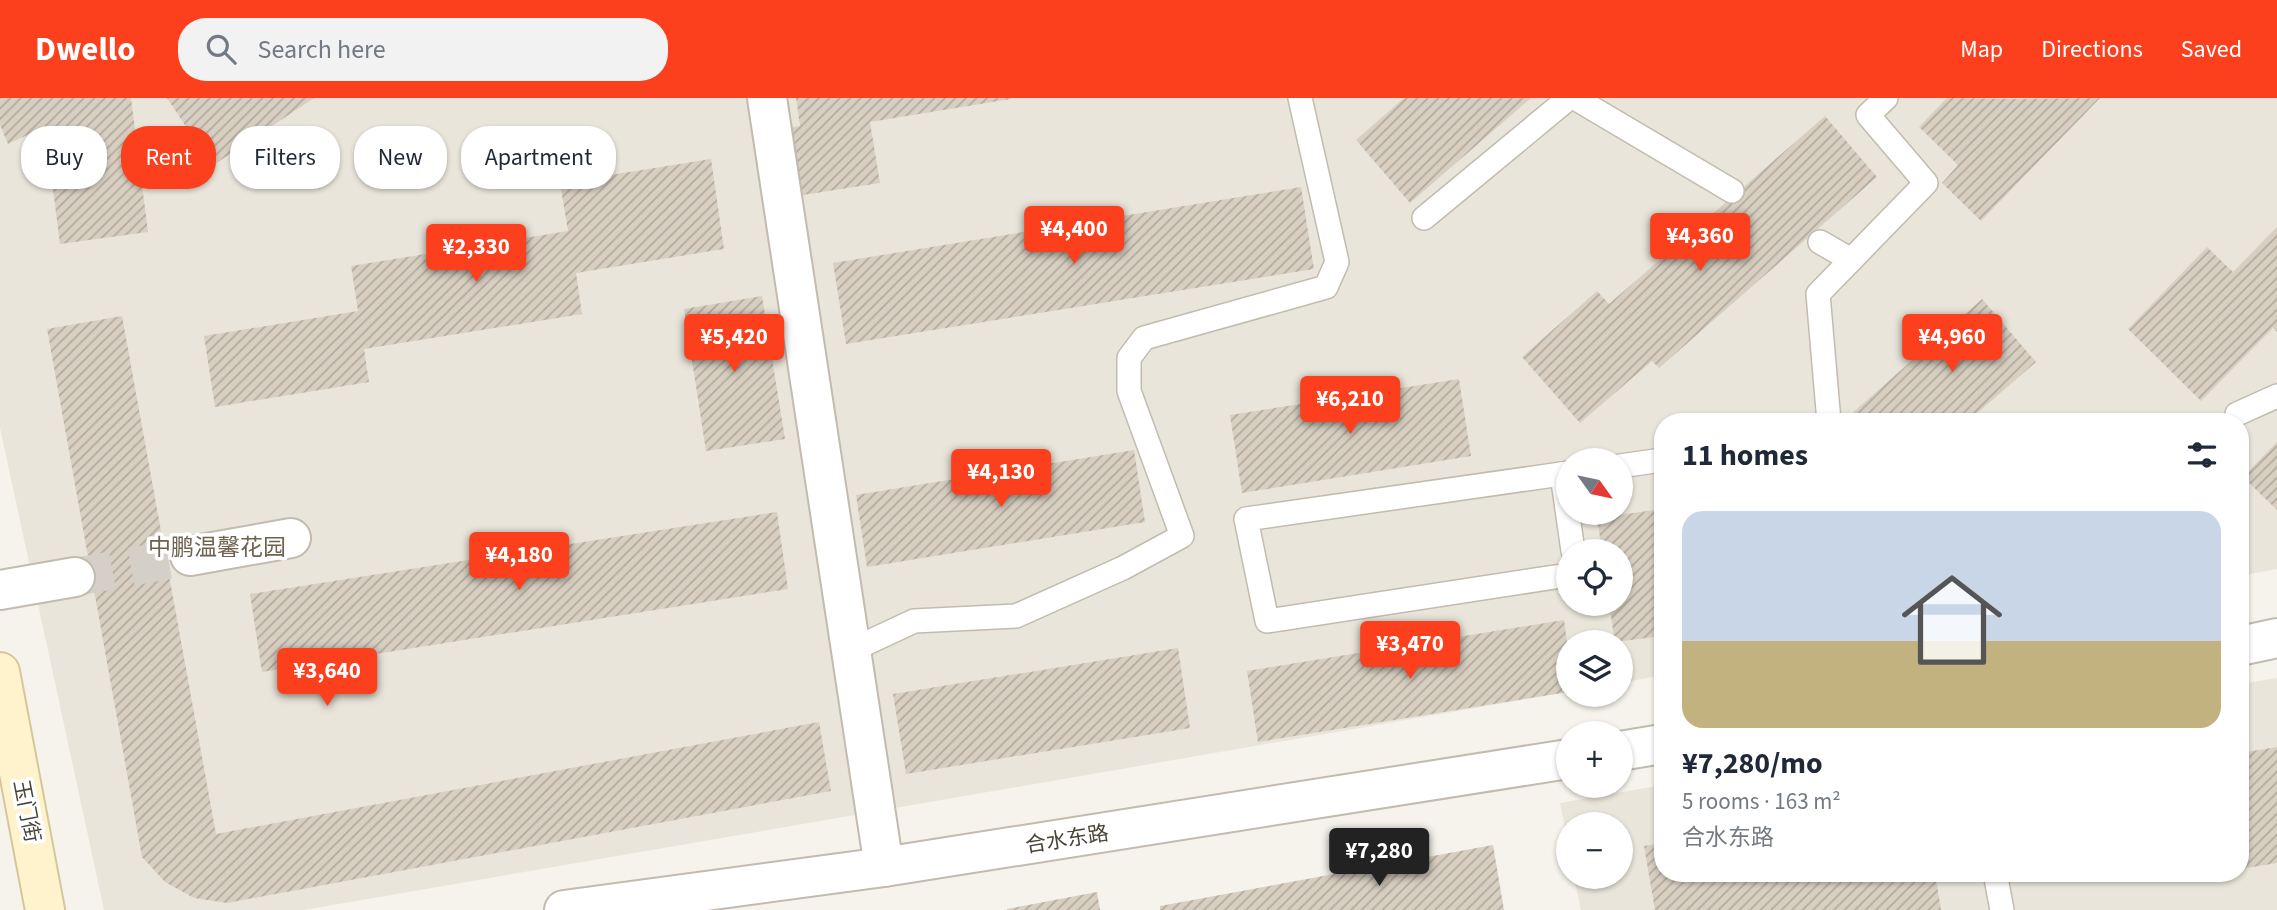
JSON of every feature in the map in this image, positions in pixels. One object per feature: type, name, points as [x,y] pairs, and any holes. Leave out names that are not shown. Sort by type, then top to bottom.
[{"type":"street","points":[[768,98],[884,867]]},
{"type":"street","points":[[190,556],[291,538]]},
{"type":"street","points":[[0,590],[75,577]]},
{"type":"street","points":[[2249,644],[2277,639]]},
{"type":"street","name":"玉门街","points":[[0,671],[45,910]]},
{"type":"street","points":[[1633,749],[1654,745]]},
{"type":"street","name":"合水东路","points":[[564,910],[884,867],[1556,761]]},
{"type":"lane","points":[[852,650],[914,621],[1016,617],[1123,568],[1182,536],[1129,391],[1129,358],[1144,338],[1326,287],[1337,262],[1300,98]]},
{"type":"lane","points":[[1424,218],[1569,98]]},
{"type":"lane","points":[[1575,98],[1732,191]]},
{"type":"lane","points":[[1828,413],[1818,294],[1926,183],[1868,115],[1885,98]]},
{"type":"lane","points":[[1820,242],[1851,260]]},
{"type":"lane","points":[[2239,413],[2277,396]]},
{"type":"lane","points":[[1633,464],[1654,461]]},
{"type":"lane","points":[[1556,475],[1245,519],[1267,621],[1556,577]]},
{"type":"lane","points":[[1997,882],[2001,910]]},
{"type":"shaded area","points":[[0,98],[2277,98],[2277,569],[2249,574],[2249,413],[1654,413],[1654,677],[1633,681],[1633,630],[1556,630],[1556,694],[304,910],[104,910],[0,428]]},
{"type":"shaded area","points":[[2277,678],[2277,910],[1581,910],[1577,889],[1633,889],[1633,812],[1562,812],[1560,803],[1588,798],[1633,798],[1633,790],[1654,786],[1654,882],[2249,882],[2249,683]]},
{"type":"building","points":[[0,98],[131,98],[135,126],[121,126],[121,189],[143,189],[148,232],[60,244],[53,189],[107,189],[107,126],[21,126],[21,138],[8,144],[0,125]]},
{"type":"building","points":[[167,98],[314,98],[272,126],[230,126],[230,154],[216,163],[216,126],[186,126]]},
{"type":"building","points":[[796,98],[1011,99],[870,122],[880,183],[790,197],[779,129],[800,126]]},
{"type":"building","points":[[1404,98],[1531,98],[1410,203],[1356,140]]},
{"type":"building","points":[[1947,98],[2100,98],[1981,221],[1942,183],[1958,165],[1919,127]]},
{"type":"building","points":[[1825,116],[1877,177],[1659,368],[1652,361],[1580,423],[1522,357],[1597,291],[1609,304]]},
{"type":"building","points":[[711,159],[724,249],[576,273],[582,314],[364,349],[369,382],[215,407],[204,336],[358,311],[351,266],[568,231],[561,189],[616,189],[616,174]]},
{"type":"building","points":[[1301,187],[1314,269],[846,344],[833,263]]},
{"type":"building","points":[[2277,227],[2277,332],[2273,328],[2201,401],[2128,329],[2207,247],[2233,272]]},
{"type":"building","points":[[762,296],[785,439],[706,451],[684,309]]},
{"type":"building","points":[[1982,299],[2036,362],[1977,413],[1852,413]]},
{"type":"building","points":[[122,316],[216,834],[819,722],[831,791],[227,903],[194,898],[165,882],[142,857],[47,329]]},
{"type":"building","points":[[1459,379],[1471,456],[1242,493],[1230,415]]},
{"type":"building","points":[[2277,442],[2277,510],[2249,483],[2249,471]]},
{"type":"building","points":[[1134,450],[1145,522],[867,567],[856,495]]},
{"type":"building","points":[[1654,510],[1654,637],[1633,640],[1633,630],[1613,630],[1611,616],[1633,616],[1633,539],[1600,539],[1598,525],[1633,525],[1633,513]]},
{"type":"building","points":[[777,512],[788,589],[262,672],[250,594]]},
{"type":"building","points":[[1564,620],[1565,630],[1556,630],[1556,694],[1258,742],[1247,671]]},
{"type":"building","points":[[1178,648],[1190,728],[906,774],[893,694]]},
{"type":"building","points":[[2277,747],[2277,863],[2249,868],[2249,752]]},
{"type":"building","points":[[1654,844],[1654,882],[1936,882],[1941,910],[1655,910],[1644,846]]},
{"type":"building","points":[[1493,845],[1504,910],[1160,910],[1160,906]]},
{"type":"building","points":[[1097,892],[1100,910],[1007,910],[1007,909]]},
{"type":"tunnel","points":[[75,577],[190,556]]},
{"type":"district","name":"中鹏温馨花园","points":[[217,547]]}]
